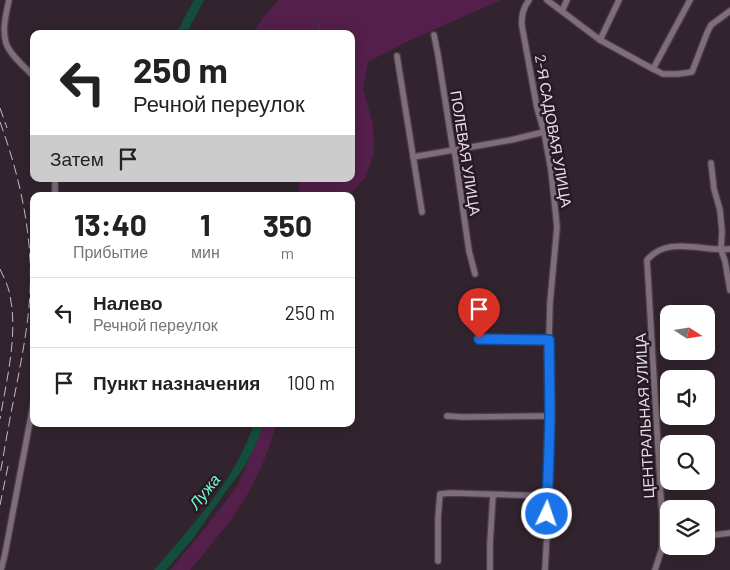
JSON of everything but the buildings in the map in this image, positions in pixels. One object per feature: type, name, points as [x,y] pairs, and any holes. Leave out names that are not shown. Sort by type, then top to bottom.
[{"type":"street","points":[[9,0],[4,33],[6,45],[30,72]]},
{"type":"street","points":[[547,0],[600,40],[663,74],[692,72],[711,25],[730,11]]},
{"type":"street","points":[[562,11],[567,0]]},
{"type":"street","points":[[600,40],[619,0]]},
{"type":"street","points":[[653,69],[690,0]]},
{"type":"street","name":"2-Я САДОВАЯ УЛИЦА","points":[[527,2],[521,18],[522,26],[551,170],[557,227],[550,303],[549,496],[545,570]]},
{"type":"street","name":"ПОЛЕВАЯ УЛИЦА","points":[[434,35],[455,154],[469,251],[475,274]]},
{"type":"street","points":[[397,56],[422,212]]},
{"type":"street","points":[[413,157],[544,132]]},
{"type":"street","points":[[711,163],[714,188],[720,210],[721,250],[730,290]]},
{"type":"street","name":"ЦЕНТРАЛЬНАЯ УЛИЦА","points":[[662,500],[647,260],[660,249],[682,245],[721,250]]},
{"type":"street","points":[[721,250],[730,249]]},
{"type":"street","points":[[479,339],[549,340]]},
{"type":"street","points":[[447,416],[550,416]]},
{"type":"street","points":[[1,570],[6,554],[30,422]]},
{"type":"street","points":[[438,560],[440,494],[549,496]]},
{"type":"street","points":[[490,570],[493,495]]},
{"type":"street","points":[[715,535],[730,533]]},
{"type":"street","name":"ЦЕНТРАЛЬНАЯ УЛИЦА","points":[[655,570],[660,554]]},
{"type":"shaded area","points":[[278,0],[501,0],[402,44],[368,62],[363,89],[373,124],[374,154],[364,179],[353,192],[298,192],[300,182],[355,182],[355,30],[256,30],[261,20]]},
{"type":"shaded area","points":[[253,427],[263,427],[245,466],[195,536],[166,570],[154,570],[211,502],[236,465]]},
{"type":"shaded area","points":[[263,427],[276,427],[262,466],[247,495],[229,523],[190,570],[170,570],[207,526],[238,485]]},
{"type":"waterway","name":"Лужа","points":[[183,30],[199,0]]},
{"type":"waterway","points":[[319,19],[320,30]]},
{"type":"railway","points":[[0,108],[7,128]]},
{"type":"railway","points":[[0,122],[14,164],[24,207],[30,272],[30,294],[26,330],[0,475]]},
{"type":"railway","points":[[0,269],[9,291],[13,322],[9,371],[0,419]]},
{"type":"railway","points":[[0,505],[8,466]]},
{"type":"route","points":[[479,339],[549,340],[550,416],[547,514]]}]
